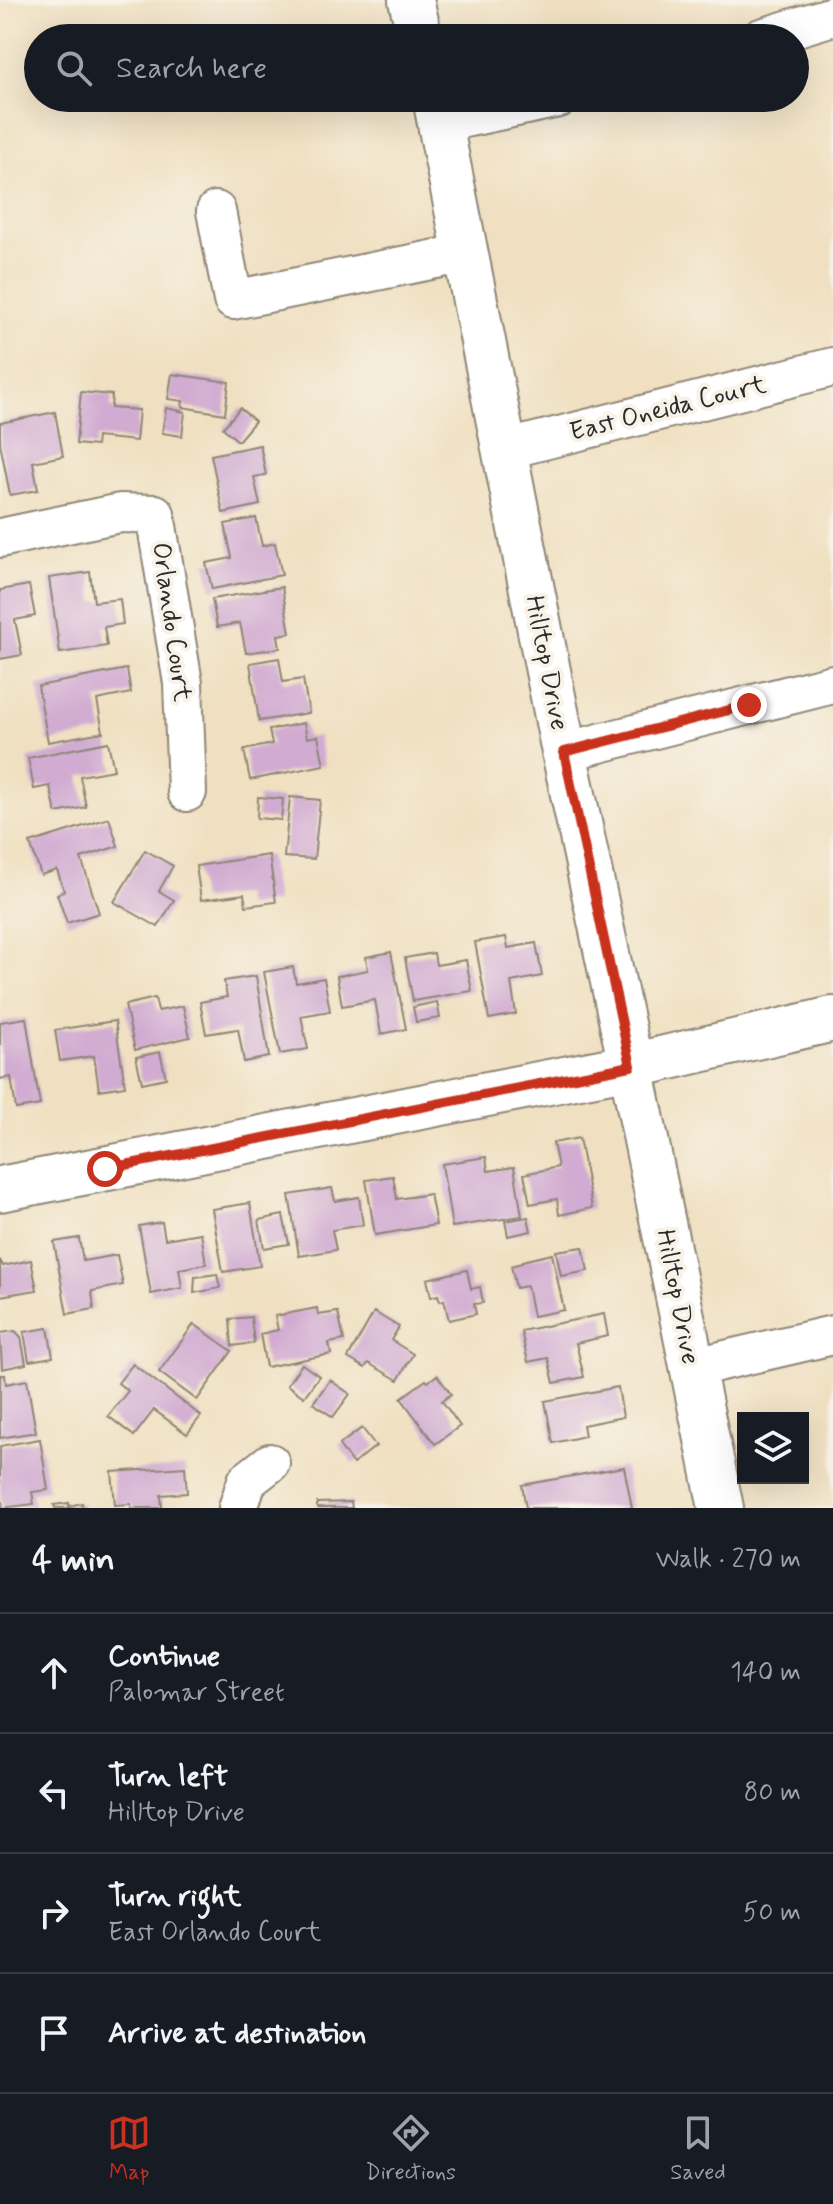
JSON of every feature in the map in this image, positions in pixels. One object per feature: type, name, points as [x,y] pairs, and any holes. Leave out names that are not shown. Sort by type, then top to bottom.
[{"type":"main road","points":[[411,0],[417,24]]},
{"type":"main road","name":"Hilltop Drive","points":[[438,112],[564,752],[721,1508]]},
{"type":"main road","points":[[0,1189],[631,1066],[833,1019]]},
{"type":"street","points":[[807,24],[833,16]]},
{"type":"street","points":[[216,211],[233,300],[466,253]]},
{"type":"street","name":"East Oneida Court","points":[[504,450],[833,367]]},
{"type":"street","name":"Orlando Court","points":[[0,538],[120,513],[155,514],[183,683],[187,792]]},
{"type":"street","points":[[564,752],[833,684]]},
{"type":"street","points":[[691,1368],[833,1335]]},
{"type":"street","points":[[238,1508],[247,1481],[270,1463]]},
{"type":"building","points":[[172,374],[229,382],[225,414],[182,407],[183,401],[168,399]]},
{"type":"building","points":[[81,392],[112,395],[111,408],[139,410],[136,441],[97,437],[96,446],[76,444]]},
{"type":"building","points":[[166,408],[185,412],[182,436],[162,433]]},
{"type":"building","points":[[240,408],[255,421],[238,441],[223,428]]},
{"type":"building","points":[[55,412],[63,456],[33,462],[38,490],[10,495],[0,443],[0,423]]},
{"type":"building","points":[[260,445],[266,475],[254,477],[260,505],[223,513],[211,455]]},
{"type":"building","points":[[256,518],[262,546],[275,543],[282,575],[212,589],[206,563],[232,558],[225,524]]},
{"type":"building","points":[[90,572],[94,602],[120,599],[123,624],[104,627],[107,646],[60,653],[49,578]]},
{"type":"building","points":[[29,585],[35,616],[15,620],[22,655],[0,659],[0,590]]},
{"type":"building","points":[[282,587],[290,633],[278,635],[280,648],[246,653],[240,623],[217,627],[212,599]]},
{"type":"building","points":[[279,658],[283,682],[303,679],[309,713],[259,721],[250,663]]},
{"type":"building","points":[[127,669],[131,693],[97,700],[103,732],[48,742],[38,686]]},
{"type":"building","points":[[304,723],[307,738],[318,736],[324,765],[250,780],[244,750],[272,744],[269,730]]},
{"type":"building","points":[[108,742],[114,770],[80,776],[86,807],[56,813],[50,786],[34,789],[28,758]]},
{"type":"building","points":[[258,797],[283,799],[281,820],[257,818]]},
{"type":"building","points":[[290,797],[320,800],[314,859],[284,857]]},
{"type":"building","points":[[109,818],[118,846],[81,858],[99,913],[67,923],[57,894],[64,891],[57,870],[41,875],[30,843]]},
{"type":"building","points":[[145,850],[173,866],[159,891],[174,900],[158,927],[114,902]]},
{"type":"building","points":[[269,855],[276,902],[246,906],[244,894],[201,900],[196,866]]},
{"type":"building","points":[[506,937],[508,948],[536,943],[542,976],[511,982],[516,1014],[489,1019],[475,942]]},
{"type":"building","points":[[391,952],[406,1029],[381,1034],[375,1000],[342,1006],[337,976],[368,970],[366,957]]},
{"type":"building","points":[[434,953],[436,965],[466,960],[472,991],[413,1001],[405,958]]},
{"type":"building","points":[[293,967],[296,983],[324,978],[330,1011],[301,1016],[308,1049],[280,1054],[264,972]]},
{"type":"building","points":[[256,976],[269,1057],[244,1062],[238,1029],[206,1034],[200,1002],[227,997],[224,981]]},
{"type":"building","points":[[155,998],[158,1011],[183,1006],[190,1037],[135,1050],[125,1005]]},
{"type":"building","points":[[437,1002],[440,1018],[416,1022],[413,1007]]},
{"type":"building","points":[[26,1018],[40,1105],[16,1109],[11,1077],[0,1079],[0,1022]]},
{"type":"building","points":[[115,1021],[125,1086],[99,1090],[94,1056],[60,1061],[55,1030]]},
{"type":"building","points":[[160,1052],[166,1078],[142,1083],[136,1057]]},
{"type":"building","points":[[579,1138],[592,1208],[559,1215],[557,1199],[530,1204],[524,1174],[558,1167],[553,1143]]},
{"type":"building","points":[[486,1157],[488,1171],[514,1167],[522,1216],[452,1227],[442,1164]]},
{"type":"building","points":[[393,1176],[397,1199],[430,1194],[436,1225],[375,1235],[366,1180]]},
{"type":"building","points":[[332,1188],[335,1201],[359,1197],[363,1225],[332,1230],[336,1250],[299,1256],[289,1195]]},
{"type":"building","points":[[250,1203],[260,1266],[223,1272],[212,1209]]},
{"type":"building","points":[[283,1215],[289,1244],[264,1248],[259,1220]]},
{"type":"building","points":[[528,1217],[531,1231],[508,1236],[505,1221]]},
{"type":"building","points":[[162,1222],[165,1239],[201,1233],[206,1264],[179,1269],[182,1288],[151,1294],[139,1226]]},
{"type":"building","points":[[79,1238],[83,1261],[117,1255],[123,1285],[92,1291],[94,1309],[67,1314],[54,1242]]},
{"type":"building","points":[[583,1247],[588,1271],[561,1276],[556,1251]]},
{"type":"building","points":[[552,1254],[564,1310],[533,1316],[527,1286],[516,1288],[511,1266]]},
{"type":"building","points":[[0,1260],[3,1266],[31,1260],[37,1290],[0,1296]]},
{"type":"building","points":[[467,1270],[471,1289],[480,1287],[483,1303],[474,1304],[476,1314],[449,1320],[444,1300],[440,1301],[438,1295],[431,1297],[427,1279]]},
{"type":"building","points":[[217,1274],[220,1288],[194,1293],[195,1277]]},
{"type":"building","points":[[317,1308],[318,1315],[338,1312],[344,1340],[329,1343],[331,1354],[266,1367],[260,1334],[278,1330],[275,1316]]},
{"type":"building","points":[[374,1312],[399,1327],[391,1340],[413,1354],[398,1380],[368,1363],[365,1368],[348,1358]]},
{"type":"building","points":[[604,1314],[608,1336],[576,1343],[584,1377],[554,1383],[548,1358],[528,1362],[521,1331]]},
{"type":"building","points":[[251,1317],[254,1343],[232,1346],[230,1319]]},
{"type":"building","points":[[194,1324],[232,1351],[197,1400],[159,1372]]},
{"type":"building","points":[[48,1328],[53,1357],[29,1361],[24,1332]]},
{"type":"building","points":[[15,1331],[21,1337],[26,1364],[2,1369],[0,1333]]},
{"type":"building","points":[[133,1364],[201,1416],[187,1434],[154,1410],[134,1436],[108,1416],[128,1391],[118,1383]]},
{"type":"building","points":[[302,1364],[319,1376],[304,1397],[287,1385]]},
{"type":"building","points":[[0,1375],[5,1375],[6,1384],[27,1380],[36,1432],[0,1438]]},
{"type":"building","points":[[437,1375],[451,1394],[442,1401],[460,1426],[435,1444],[401,1398]]},
{"type":"building","points":[[330,1380],[350,1394],[333,1417],[313,1403]]},
{"type":"building","points":[[618,1387],[623,1417],[583,1425],[585,1436],[553,1443],[545,1401]]},
{"type":"building","points":[[362,1428],[376,1446],[353,1464],[339,1445]]},
{"type":"building","points":[[40,1439],[48,1490],[32,1492],[34,1504],[3,1508],[0,1446]]},
{"type":"building","points":[[185,1467],[187,1493],[161,1495],[162,1508],[115,1505],[112,1472]]},
{"type":"building","points":[[624,1467],[632,1508],[526,1508],[522,1485]]},
{"type":"building","points":[[351,1502],[352,1508],[317,1508],[317,1503]]},
{"type":"building","points":[[69,1503],[69,1506],[82,1503],[83,1508],[55,1508],[54,1505]]},
{"type":"route","points":[[105,1169],[631,1066],[564,752],[749,705]]}]
